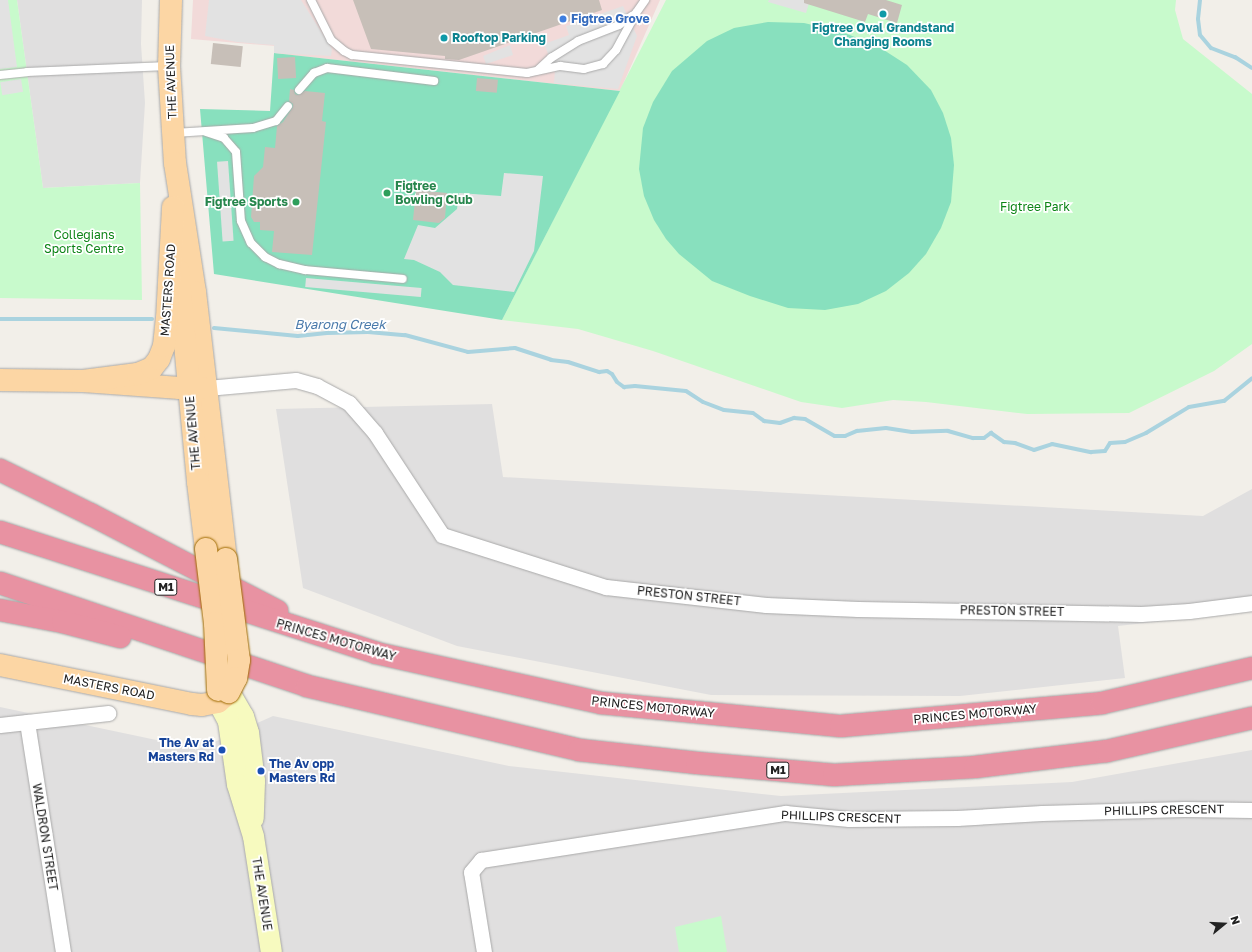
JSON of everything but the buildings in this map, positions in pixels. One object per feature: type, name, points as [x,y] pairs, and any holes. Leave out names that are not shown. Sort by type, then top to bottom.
[{"type":"highway","points":[[0,470],[90,514],[333,641]]},
{"type":"highway","name":"PRINCES MOTORWAY","points":[[0,532],[333,641],[376,653],[601,703],[841,726],[1102,703],[1252,668]]},
{"type":"highway","name":"M1","points":[[0,583],[307,686],[579,750],[834,775],[976,767],[1107,751],[1252,718]]},
{"type":"highway","points":[[0,610],[63,622],[307,686]]},
{"type":"main road","name":"THE AVENUE","points":[[170,0],[169,66],[175,163],[176,240],[226,559],[239,660],[236,678],[225,694]]},
{"type":"main road","name":"MASTERS ROAD","points":[[83,381],[138,374],[152,368],[159,359],[164,346],[167,318],[175,163]]},
{"type":"main road","name":"MASTERS ROAD","points":[[0,380],[83,381],[198,388]]},
{"type":"main road","name":"THE AVENUE","points":[[198,388],[206,549],[215,623],[237,784],[253,836],[271,952]]},
{"type":"main road","name":"MASTERS ROAD","points":[[0,666],[180,702],[202,705],[225,694]]},
{"type":"street","name":"PRESTON STREET","points":[[198,388],[296,380],[317,386],[349,403],[375,433],[442,534],[606,588],[766,605],[858,609],[1141,614],[1189,611],[1252,603]]},
{"type":"street","points":[[0,725],[108,713]]},
{"type":"street","name":"WALDRON STREET","points":[[27,722],[63,952]]},
{"type":"street","name":"PHILLIPS CRESCENT","points":[[484,952],[471,872],[481,860],[785,813],[848,819],[957,818],[1042,812],[1184,809],[1252,810]]},
{"type":"lane","points":[[311,0],[331,40],[344,51],[352,55],[528,73],[565,66],[584,69],[603,64],[616,50],[636,13],[645,0]]},
{"type":"lane","points":[[536,71],[551,58],[578,41],[619,25],[636,13]]},
{"type":"lane","points":[[0,75],[27,72],[169,66]]},
{"type":"lane","points":[[299,90],[314,73],[328,68],[434,81]]},
{"type":"lane","points":[[173,133],[248,129],[276,121],[288,106]]},
{"type":"lane","points":[[206,132],[224,138],[236,152],[241,221],[251,243],[265,257],[279,264],[305,270],[403,279]]},
{"type":"shaded area","points":[[0,0],[8,0],[17,67],[0,69]]},
{"type":"shaded area","points":[[17,0],[142,0],[141,44],[145,103],[140,183],[43,188]]},
{"type":"shaded area","points":[[193,0],[660,0],[620,91],[274,53],[275,46],[191,39]]},
{"type":"shaded area","points":[[209,0],[301,0],[332,49],[331,56],[274,53],[274,45],[237,42],[205,36]]},
{"type":"shaded area","points":[[769,0],[810,0],[806,13],[768,2]]},
{"type":"shaded area","points":[[623,6],[637,36],[618,89],[554,83],[555,70],[544,44],[569,35],[566,26]]},
{"type":"shaded area","points":[[510,45],[513,55],[486,64],[483,56]]},
{"type":"shaded area","points":[[21,79],[23,92],[2,95],[0,82]]},
{"type":"shaded area","points":[[228,161],[234,241],[223,242],[217,162]]},
{"type":"shaded area","points":[[504,173],[543,176],[534,251],[514,292],[453,285],[440,272],[414,260],[404,259],[418,225],[435,228],[457,209],[459,193],[501,196]]},
{"type":"shaded area","points":[[306,278],[422,288],[421,297],[305,287]]},
{"type":"shaded area","points":[[492,404],[503,477],[1203,516],[1252,489],[1252,611],[1118,626],[1125,678],[960,696],[711,695],[457,646],[303,588],[276,409]]},
{"type":"shaded area","points":[[0,707],[199,749],[273,716],[509,766],[781,796],[1072,782],[1252,750],[1252,952],[0,952]]},
{"type":"green space","name":"Collegians Sports Centre","points":[[0,0],[17,0],[43,188],[140,183],[142,300],[0,298]]},
{"type":"green space","name":"Figtree Park","points":[[666,0],[1176,0],[1175,10],[1183,39],[1252,94],[1252,344],[1214,371],[1129,413],[1027,414],[926,402],[893,400],[842,408],[801,402],[653,351],[578,329],[502,320]]},
{"type":"green space","points":[[768,22],[804,23],[839,31],[876,45],[907,65],[931,90],[943,113],[951,138],[954,165],[951,202],[941,228],[926,254],[909,273],[886,291],[858,304],[825,310],[788,308],[750,296],[712,281],[679,254],[666,239],[654,220],[644,196],[639,169],[643,128],[653,102],[672,71],[707,41],[734,28]]},
{"type":"green space","name":"Figtree Bowling Club","points":[[274,53],[620,91],[502,320],[214,274],[200,109],[270,111]]},
{"type":"green space","points":[[721,916],[727,952],[679,952],[675,927]]},
{"type":"waterway","name":"Byarong Creek","points":[[1200,0],[1198,19],[1200,35],[1211,48],[1235,57],[1252,68]]},
{"type":"waterway","name":"Byarong Creek","points":[[0,319],[152,319]]},
{"type":"waterway","name":"Byarong Creek","points":[[214,328],[298,336],[327,333],[368,332],[405,335],[468,352],[515,348],[551,360],[568,362],[599,372],[607,371],[612,374],[617,382],[624,387],[635,386],[686,391],[703,402],[724,410],[753,413],[764,421],[780,423],[794,418],[805,419],[835,436],[845,436],[857,431],[886,428],[912,432],[948,431],[973,438],[984,438],[991,433],[1004,442],[1015,443],[1034,450],[1052,444],[1091,452],[1105,451],[1110,443],[1125,442],[1146,433],[1189,407],[1224,401],[1252,378]]},
{"type":"place","name":"Figtree Oval Grandstand Changing Rooms","points":[[883,14]]},
{"type":"place","name":"Figtree Grove","points":[[563,19]]},
{"type":"place","name":"Rooftop Parking","points":[[444,38]]},
{"type":"place","name":"Figtree Bowling Club","points":[[387,193]]},
{"type":"place","name":"Figtree Sports","points":[[296,202]]},
{"type":"place","name":"The Av at Masters Rd","points":[[222,750]]},
{"type":"place","name":"The Av opp Masters Rd","points":[[261,771]]}]
